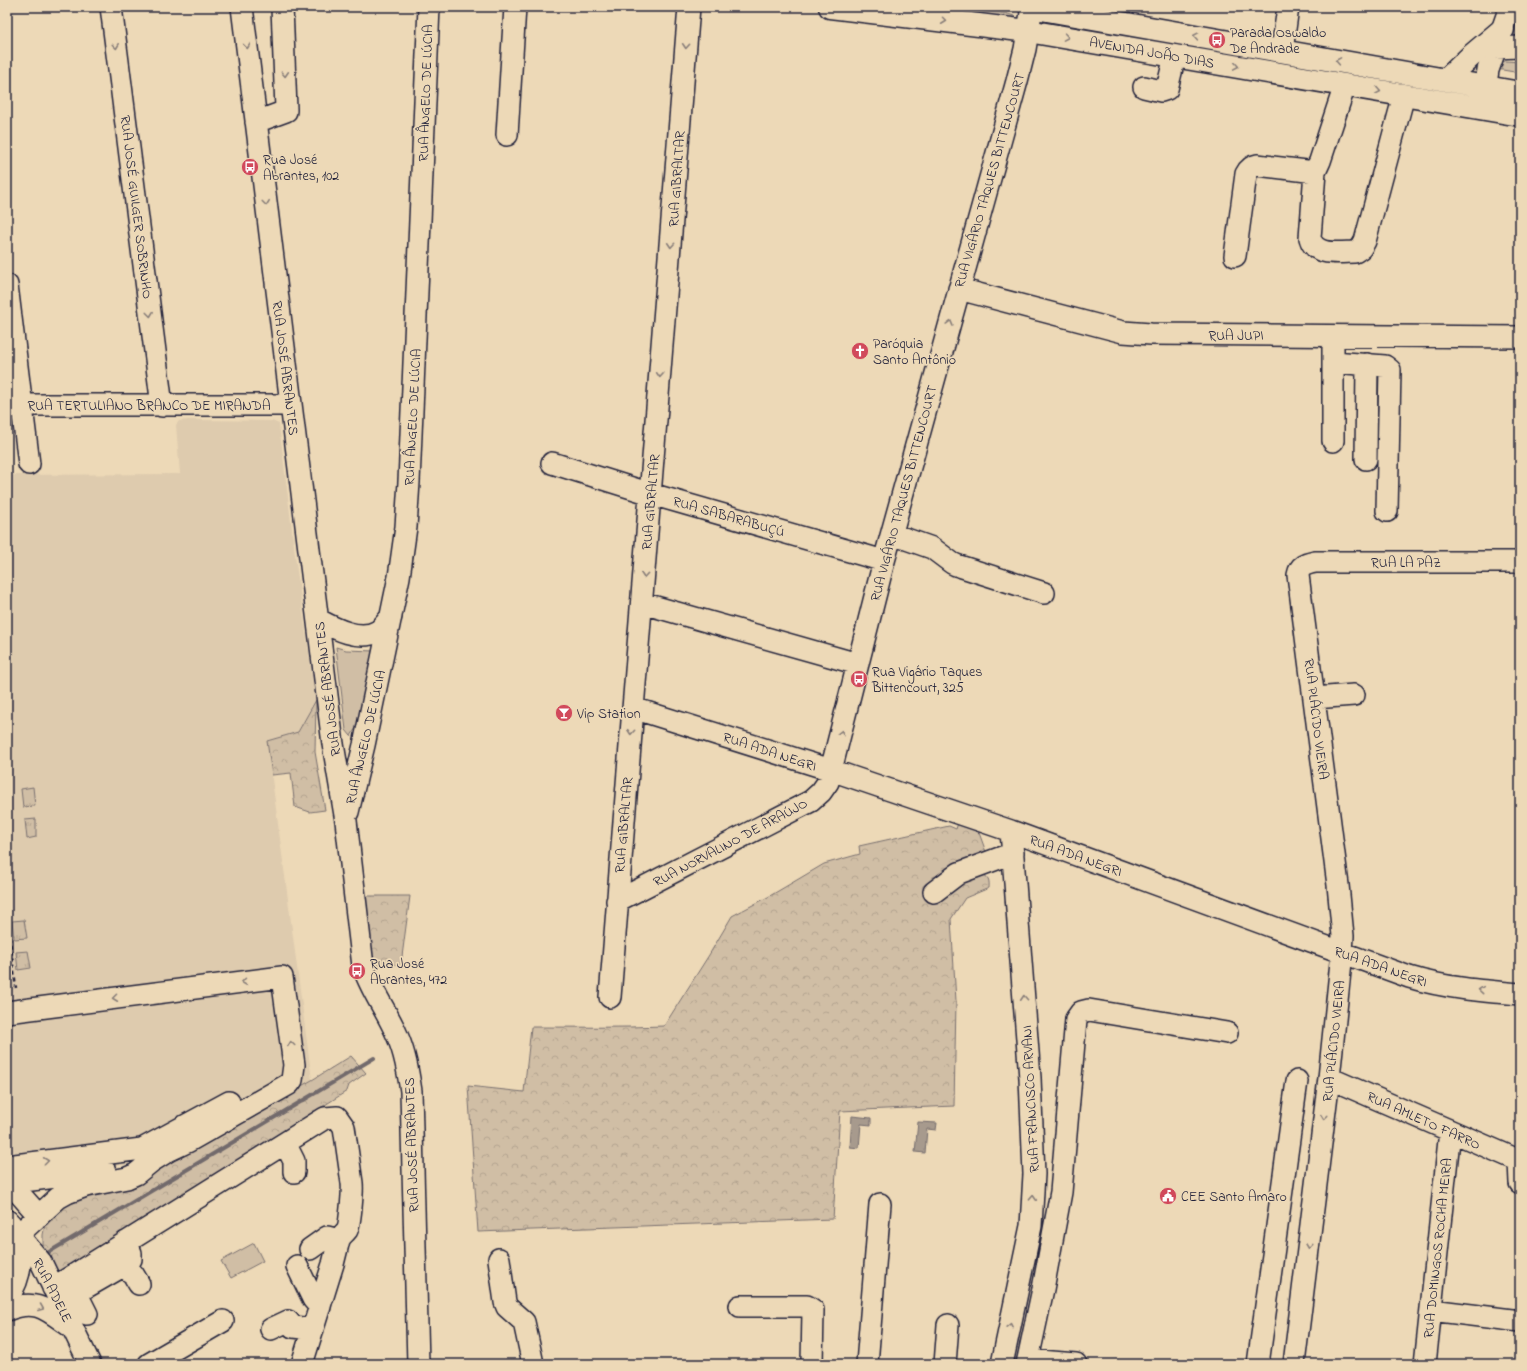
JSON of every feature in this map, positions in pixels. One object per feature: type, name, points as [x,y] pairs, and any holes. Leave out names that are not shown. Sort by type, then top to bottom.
[{"type":"main road","name":"AVENIDA JOÃO DIAS","points":[[830,7],[1028,31],[1520,115]]},
{"type":"main road","name":"AVENIDA JOÃO DIAS","points":[[1031,7],[1062,10],[1282,51],[1520,92]]},
{"type":"main road","points":[[1446,80],[1471,56],[1499,39]]},
{"type":"main road","points":[[7,1298],[12,1292],[18,1276],[20,1250],[12,1228]]},
{"type":"street","name":"RUA JOSÉ GUILGER SOBRINHO","points":[[111,7],[162,406]]},
{"type":"street","name":"RUA JOSÉ ABRANTES","points":[[242,7],[290,405],[319,620],[333,744],[346,821],[363,966],[372,989],[397,1034],[411,1091],[418,1364]]},
{"type":"street","points":[[256,122],[286,111],[282,7]]},
{"type":"street","name":"RUA ÂNGELO DE LÚCIA","points":[[346,821],[364,745],[402,558],[409,482],[429,7]]},
{"type":"street","points":[[507,135],[515,7]]},
{"type":"street","name":"RUA GIBRALTAR","points":[[610,997],[689,7]]},
{"type":"street","name":"RUA VIGÁRIO TAQUES BITTENCOURT","points":[[831,770],[884,561],[1017,81],[1028,31],[1031,7]]},
{"type":"street","points":[[1282,51],[1288,7]]},
{"type":"street","points":[[1482,109],[1485,86],[1510,7]]},
{"type":"street","points":[[1499,39],[1520,47]]},
{"type":"street","points":[[1144,87],[1161,91],[1167,89],[1175,56]]},
{"type":"street","points":[[1345,85],[1315,172],[1310,238],[1311,242],[1318,250],[1355,252],[1363,245],[1404,95]]},
{"type":"street","points":[[1235,256],[1246,174],[1250,168],[1257,166],[1315,172]]},
{"type":"street","points":[[7,285],[14,405],[29,464]]},
{"type":"street","name":"RUA JUPI","points":[[959,289],[1123,332],[1151,334],[1520,337]]},
{"type":"street","points":[[1333,336],[1334,442]]},
{"type":"street","points":[[1333,362],[1385,366],[1389,368],[1391,372],[1387,511]]},
{"type":"street","points":[[1366,460],[1367,364]]},
{"type":"street","name":"RUA TERTULIANO BRANCO DE MIRANDA","points":[[14,405],[290,405]]},
{"type":"street","name":"RUA SABARABUÇÚ","points":[[552,462],[651,494],[884,561]]},
{"type":"street","points":[[892,534],[932,548],[956,565],[1044,593]]},
{"type":"street","name":"RUA LA PAZ","points":[[1298,575],[1302,566],[1315,562],[1520,562]]},
{"type":"street","name":"RUA PLÁCIDO VIEIRA","points":[[1294,1364],[1329,1078],[1342,952],[1338,885],[1298,575]]},
{"type":"street","points":[[642,604],[858,664]]},
{"type":"street","points":[[319,620],[340,630],[357,635],[378,631],[391,617]]},
{"type":"street","points":[[1314,698],[1354,694]]},
{"type":"street","name":"RUA ADA NEGRI","points":[[633,708],[831,770],[1011,831],[1409,977],[1457,988],[1520,994]]},
{"type":"street","points":[[333,744],[364,745]]},
{"type":"street","name":"RUA NORVALINO DE ARAÚJO","points":[[617,901],[811,801],[821,792],[828,782],[831,770]]},
{"type":"street","name":"RUA FRANCISCO ARVANI","points":[[1002,1364],[1031,1226],[1034,1174],[1029,1070],[1011,831]]},
{"type":"street","points":[[934,892],[959,873],[1013,853]]},
{"type":"street","points":[[7,1012],[282,977],[294,1065],[292,1080],[289,1084],[187,1142],[160,1156],[128,1169],[8,1177]]},
{"type":"street","points":[[1076,1364],[1028,1362],[1061,1192],[1076,1018],[1081,1012],[1089,1010],[1227,1033]]},
{"type":"street","points":[[8,1177],[142,1149],[254,1090],[294,1065]]},
{"type":"street","name":"RUA AMLETO FARRO","points":[[1329,1078],[1519,1161]]},
{"type":"street","points":[[1258,1364],[1297,1081]]},
{"type":"street","points":[[12,1228],[40,1216],[58,1198],[67,1193],[86,1186],[127,1178],[136,1174],[219,1109]]},
{"type":"street","points":[[53,1288],[325,1118],[337,1117],[344,1127],[353,1190],[348,1230],[340,1236],[333,1264],[302,1364]]},
{"type":"street","name":"RUA DOMINGOS ROCHA MEIRA","points":[[1424,1364],[1450,1131]]},
{"type":"street","points":[[285,1143],[294,1161],[294,1172]]},
{"type":"street","points":[[1519,1161],[1520,1183]]},
{"type":"street","points":[[8,1177],[40,1216]]},
{"type":"street","points":[[867,1364],[880,1204]]},
{"type":"street","name":"RUA ADELE","points":[[12,1228],[41,1262],[53,1288],[79,1321],[90,1364]]},
{"type":"street","points":[[310,1249],[327,1237],[339,1240]]},
{"type":"street","points":[[79,1321],[78,1292],[123,1266],[130,1259],[131,1256],[126,1242]]},
{"type":"street","points":[[499,1258],[505,1302],[507,1307],[524,1322],[533,1364]]},
{"type":"street","points":[[123,1266],[133,1274],[139,1284]]},
{"type":"street","points":[[297,1266],[313,1299],[320,1307]]},
{"type":"street","name":"RUA ADELE","points":[[7,1310],[18,1306],[34,1305],[79,1321]]},
{"type":"street","points":[[740,1306],[810,1307],[813,1310],[812,1364]]},
{"type":"street","points":[[1431,1310],[1520,1321]]},
{"type":"street","points":[[149,1364],[223,1321]]},
{"type":"street","points":[[271,1329],[288,1321],[293,1327],[313,1329]]},
{"type":"street","points":[[945,1364],[948,1325]]},
{"type":"path","points":[[7,916],[16,988]]},
{"type":"shaded area","points":[[179,421],[272,421],[279,424],[297,571],[316,700],[298,732],[267,741],[312,1080],[157,1167],[135,1162],[96,1168],[7,1175],[7,475],[180,474],[176,425]]},
{"type":"shaded area","points":[[852,1116],[871,1118],[871,1125],[861,1124],[859,1148],[850,1147]]},
{"type":"shaded area","points":[[918,1122],[937,1123],[936,1130],[927,1129],[925,1153],[915,1152]]},
{"type":"green space","points":[[930,7],[962,8],[1001,12],[1016,17],[1015,19]]},
{"type":"green space","points":[[1501,62],[1520,62],[1520,73],[1497,69]]},
{"type":"green space","points":[[336,647],[346,650],[374,651],[357,726],[351,736],[346,730]]},
{"type":"green space","points":[[316,700],[315,752],[325,810],[310,812],[295,807],[291,773],[272,775],[267,741],[298,732]]},
{"type":"green space","points":[[33,787],[35,806],[23,807],[21,789]]},
{"type":"green space","points":[[36,819],[36,837],[27,839],[25,820]]},
{"type":"green space","points":[[958,823],[978,830],[986,852],[977,861],[981,871],[988,879],[989,888],[965,898],[951,919],[956,1001],[954,1106],[840,1111],[833,1219],[478,1232],[468,1086],[524,1092],[531,1027],[664,1026],[732,916],[824,864],[860,854],[859,846],[949,826],[956,829]]},
{"type":"green space","points":[[363,896],[410,896],[401,964],[377,965],[369,948]]},
{"type":"green space","points":[[24,920],[27,938],[14,939],[12,921]]},
{"type":"green space","points":[[28,951],[31,968],[18,970],[16,952]]},
{"type":"green space","points":[[351,1056],[366,1073],[349,1085],[347,1091],[57,1275],[43,1246],[43,1235],[45,1224],[67,1199],[125,1185],[312,1080]]},
{"type":"green space","points":[[254,1243],[263,1261],[231,1278],[221,1261]]},
{"type":"waterway","points":[[49,1252],[374,1058]]},
{"type":"place","name":"Parada Oswaldo De Andrade","points":[[1217,40]]},
{"type":"place","name":"Rua José Abrantes, 102","points":[[250,167]]},
{"type":"place","name":"Paróquia Santo Antônio","points":[[860,351]]},
{"type":"place","name":"Rua Vigário Taques Bittencourt, 325","points":[[859,679]]},
{"type":"place","name":"Vip Station","points":[[564,713]]},
{"type":"place","name":"Rua José Abrantes, 472","points":[[357,971]]},
{"type":"place","name":"CEE Santo Amaro","points":[[1168,1196]]}]
